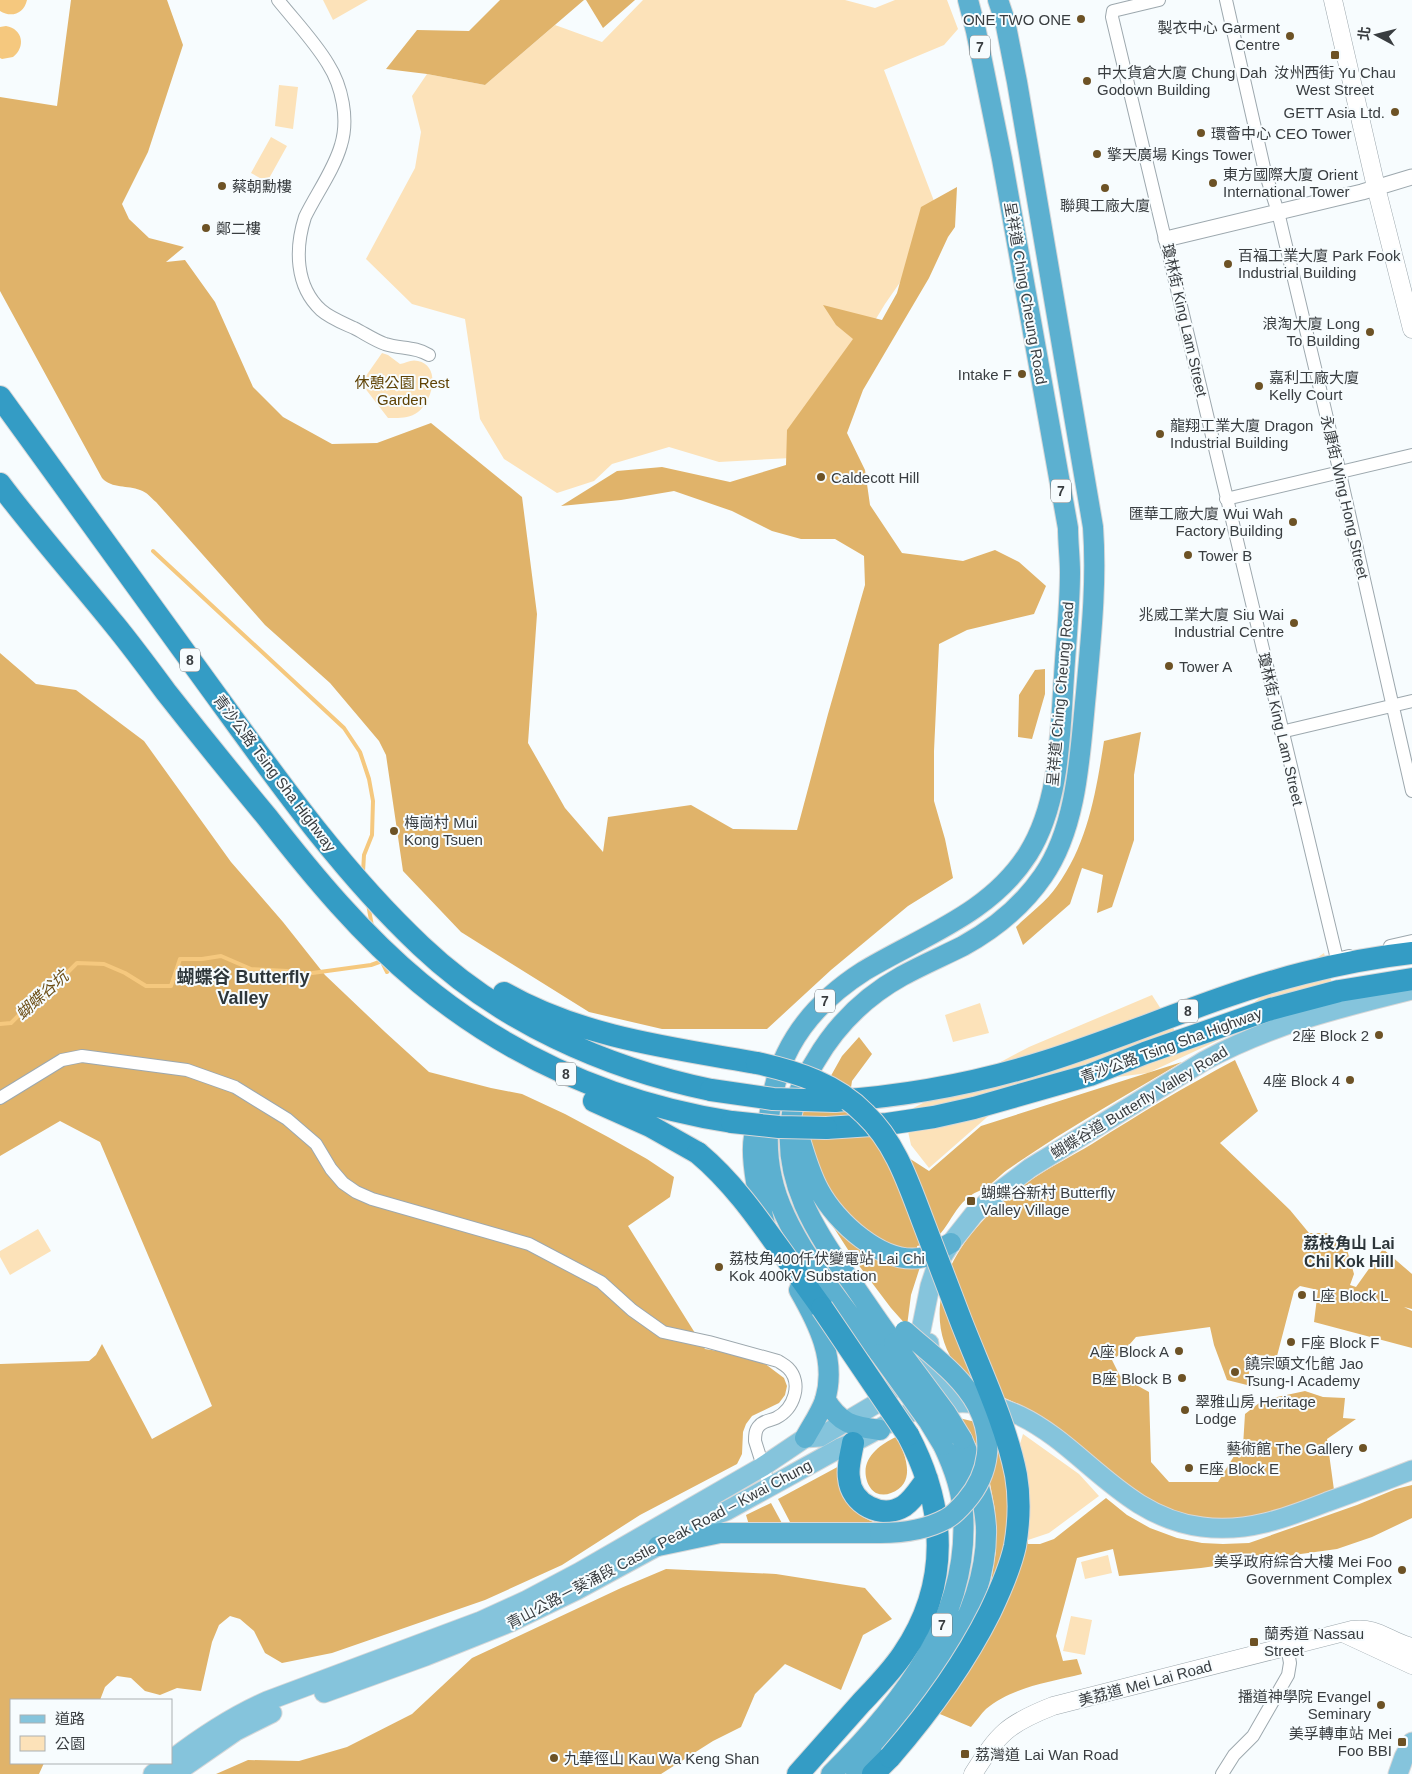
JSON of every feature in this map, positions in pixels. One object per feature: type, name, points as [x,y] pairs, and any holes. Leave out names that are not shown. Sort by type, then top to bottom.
[{"type":"highway","name":"呈祥道 Ching Cheung Road","points":[[893,1343],[820,1272],[787,1219],[772,1179],[767,1148],[768,1121],[776,1080],[783,1061],[793,1040],[812,1014],[850,980],[956,921],[998,890],[1016,871],[1029,853],[1044,820],[1052,793],[1062,702],[1067,629],[1070,572],[1068,528],[1004,167],[968,0]]},
{"type":"highway","name":"呈祥道 Ching Cheung Road","points":[[856,1774],[901,1723],[927,1688],[944,1661],[965,1620],[978,1585],[986,1546],[985,1513],[978,1481],[953,1442],[929,1422],[893,1343],[860,1296],[805,1209],[795,1178],[791,1152],[792,1114],[800,1090],[815,1061],[836,1030],[858,1007],[902,976],[976,938],[1001,921],[1027,896],[1051,863],[1063,834],[1071,806],[1078,764],[1092,626],[1095,570],[1093,527],[1018,82],[1005,21],[998,0]]},
{"type":"highway","name":"青沙公路 Tsing Sha Highway","points":[[0,396],[300,811],[374,898],[422,947],[479,992],[559,1040],[607,1060],[650,1076],[688,1086],[742,1096],[802,1101],[835,1101],[881,1097],[968,1082],[1046,1062],[1252,989],[1303,973],[1380,957],[1412,953]]},
{"type":"highway","name":"青沙公路 Tsing Sha Highway","points":[[0,484],[115,625],[213,753],[337,903],[418,982],[507,1044],[556,1070],[626,1098],[671,1110],[732,1122],[779,1127],[826,1128],[887,1124],[934,1117],[974,1108],[1090,1075],[1196,1034],[1271,1009],[1339,990],[1412,979]]},
{"type":"highway","points":[[422,947],[508,995],[583,1027],[647,1043],[778,1068],[813,1079],[830,1087],[855,1104],[873,1122],[890,1146],[910,1187],[1005,1436],[1016,1477],[1018,1512],[1015,1547],[1011,1563],[983,1626],[949,1684],[927,1714],[873,1774]]},
{"type":"highway","points":[[418,982],[471,1028],[521,1062],[570,1090],[667,1135],[698,1153],[722,1174],[749,1206],[822,1308],[892,1409],[921,1459],[934,1501],[938,1538],[936,1576],[931,1597],[914,1636],[892,1669],[798,1774]]},
{"type":"highway","points":[[792,1114],[816,1184],[824,1199],[840,1219],[866,1240],[884,1252],[901,1257],[919,1258],[937,1251],[951,1242]]},
{"type":"highway","points":[[768,1121],[756,1131],[752,1146],[758,1199],[768,1233],[818,1326],[829,1365],[825,1399],[817,1418],[805,1438]]},
{"type":"highway","points":[[658,1546],[720,1533],[880,1533],[923,1529],[937,1524],[955,1513],[970,1497],[985,1468],[988,1439],[984,1422],[969,1393],[955,1377],[893,1343]]},
{"type":"highway","points":[[825,1399],[850,1433],[848,1471],[850,1486],[858,1499],[868,1507],[880,1511],[900,1508],[916,1495],[927,1479]]},
{"type":"highway","points":[[850,1433],[859,1427],[880,1430]]},
{"type":"highway","name":"呈祥道 Ching Cheung Road","points":[[831,1774],[878,1725],[915,1674],[935,1641],[957,1587],[963,1548],[963,1513],[954,1472],[953,1442]]},
{"type":"main road","points":[[1333,0],[1376,187],[1412,329]]},
{"type":"main road","name":"蝴蝶谷道 Butterfly Valley Road","points":[[927,1298],[937,1265],[951,1242],[974,1214],[1015,1178],[1210,1057],[1246,1039],[1291,1022],[1412,990]]},
{"type":"main road","points":[[927,1298],[929,1351],[934,1371],[943,1384],[977,1403],[1013,1412],[1038,1424],[1138,1505],[1172,1521],[1202,1528],[1257,1526],[1270,1523],[1412,1470]]},
{"type":"main road","name":"青山公路－葵涌段 Castle Peak Road – Kwai Chung","points":[[174,1774],[236,1731],[267,1714],[512,1622],[577,1590],[658,1546],[673,1534],[696,1522],[726,1511],[770,1488],[840,1448],[850,1433],[906,1372],[919,1340],[927,1298]]},
{"type":"main road","points":[[880,1430],[910,1413],[929,1406],[977,1403]]},
{"type":"main road","name":"青山公路－葵涌段 Castle Peak Road – Kwai Chung","points":[[172,1759],[211,1731],[240,1713],[267,1700],[481,1621],[536,1596],[762,1467],[805,1438],[820,1438],[850,1433]]},
{"type":"main road","name":"美荔道 Mei Lai Road","points":[[973,1774],[994,1741],[1008,1728],[1026,1716],[1053,1706],[1362,1628],[1377,1631],[1396,1642],[1412,1647]]},
{"type":"main road","points":[[1343,1633],[1412,1665]]},
{"type":"main road","points":[[1398,1774],[1412,1742]]},
{"type":"main road","points":[[154,1774],[167,1764]]},
{"type":"street","points":[[278,0],[328,64],[342,98],[344,110],[345,122],[341,146],[301,228],[298,250],[300,272],[304,283],[322,311],[385,344],[420,349],[429,355]]},
{"type":"street","name":"永康街 Wing Hong Street","points":[[1226,0],[1265,172],[1278,212],[1340,471],[1412,791]]},
{"type":"street","name":"瓊林街 King Lam Street","points":[[1152,1],[1113,11],[1112,14],[1337,959],[1412,941]]},
{"type":"street","points":[[1166,239],[1412,177]]},
{"type":"street","points":[[1226,499],[1412,455]]},
{"type":"street","points":[[1282,732],[1412,701]]},
{"type":"street","points":[[0,1098],[62,1060],[82,1056],[187,1070],[235,1087],[300,1129],[316,1144],[339,1179],[356,1192],[372,1199],[529,1244],[601,1282],[632,1310],[663,1332],[778,1361],[787,1367],[796,1383],[793,1401],[781,1415],[766,1420],[758,1427],[756,1434],[755,1442],[770,1488]]},
{"type":"street","points":[[1222,1774],[1234,1755],[1252,1736],[1288,1675],[1290,1663],[1287,1646]]},
{"type":"green space","points":[[323,0],[368,0],[333,20]]},
{"type":"green space","points":[[643,0],[845,0],[875,8],[895,0],[947,0],[958,29],[944,45],[884,70],[942,222],[885,304],[791,458],[719,462],[669,447],[612,464],[594,481],[557,493],[504,459],[480,419],[465,319],[412,304],[366,259],[415,168],[421,132],[412,96],[427,74],[485,85],[555,25],[602,42]]},
{"type":"green space","points":[[279,85],[298,87],[293,129],[275,126]]},
{"type":"green space","points":[[271,137],[287,146],[267,182],[251,173]]},
{"type":"green space","name":"休憩公園 Rest Garden","points":[[382,353],[400,364],[418,361],[425,364],[430,370],[432,385],[427,401],[418,412],[411,416],[388,418],[361,383]]},
{"type":"green space","points":[[1324,953],[1333,987],[1148,1073],[1018,1090],[929,1168],[911,1145],[904,1113],[1029,1047],[1152,995],[1175,1031],[1243,1010]]},
{"type":"green space","points":[[980,1003],[989,1033],[953,1042],[945,1015]]},
{"type":"green space","points":[[38,1229],[51,1251],[10,1275],[0,1257],[0,1251]]},
{"type":"green space","points":[[1023,1434],[1079,1474],[1099,1496],[1049,1533],[1028,1540],[1017,1454]]},
{"type":"green space","points":[[1108,1555],[1112,1573],[1085,1579],[1081,1562]]},
{"type":"green space","points":[[1071,1616],[1092,1620],[1085,1655],[1063,1651]]},
{"type":"shaded area","points":[[0,0],[27,0],[23,9],[13,14],[8,14],[0,11]]},
{"type":"shaded area","points":[[71,0],[167,0],[183,45],[148,152],[122,204],[129,219],[149,238],[184,247],[166,262],[185,260],[215,302],[253,387],[283,417],[332,444],[377,443],[431,423],[522,497],[537,614],[528,743],[565,808],[603,852],[608,817],[691,805],[733,829],[797,830],[865,585],[864,556],[835,539],[801,539],[772,531],[732,511],[674,491],[621,500],[561,506],[617,471],[662,467],[730,482],[786,465],[787,430],[853,339],[836,325],[823,305],[882,320],[897,293],[921,207],[957,187],[955,227],[948,237],[929,278],[863,390],[847,433],[865,470],[870,505],[902,553],[963,561],[995,550],[1019,562],[1046,586],[1034,614],[967,630],[939,644],[934,751],[934,801],[945,839],[953,878],[908,906],[831,970],[767,1029],[662,1029],[589,1012],[461,932],[403,871],[386,755],[379,741],[330,683],[265,625],[156,502],[142,491],[110,484],[102,478],[0,291],[0,97],[57,106]]},
{"type":"shaded area","points":[[500,0],[584,0],[485,85],[427,74],[386,69],[417,30],[469,31]]},
{"type":"shaded area","points":[[586,0],[635,0],[603,28]]},
{"type":"shaded area","points":[[6,26],[19,34],[21,44],[13,57],[2,59],[0,58],[0,27]]},
{"type":"shaded area","points":[[0,653],[36,684],[76,690],[144,741],[231,862],[283,922],[325,975],[429,1072],[522,1094],[608,1137],[674,1177],[670,1197],[628,1226],[705,1349],[756,1357],[784,1378],[787,1386],[785,1395],[779,1403],[752,1416],[746,1424],[743,1432],[742,1454],[737,1464],[640,1515],[562,1565],[485,1600],[332,1653],[282,1663],[265,1653],[254,1631],[240,1619],[230,1616],[219,1625],[212,1642],[201,1691],[177,1688],[160,1695],[145,1691],[131,1678],[117,1676],[105,1687],[100,1699],[10,1699],[10,1764],[44,1764],[39,1774],[0,1774],[0,1364],[89,1361],[96,1355],[102,1344],[152,1439],[212,1406],[100,1142],[60,1121],[0,1156]]},
{"type":"shaded area","points":[[1045,669],[1045,694],[1032,739],[1018,737],[1019,695],[1035,670]]},
{"type":"shaded area","points":[[1141,732],[1134,775],[1134,840],[1112,907],[1097,913],[1103,875],[1082,868],[1070,904],[1023,945],[1016,927],[1053,892],[1068,870],[1083,835],[1094,798],[1104,741]]},
{"type":"shaded area","points":[[859,1037],[872,1054],[852,1081],[850,1094],[867,1131],[929,1171],[981,1126],[1182,1062],[1074,1126],[1007,1170],[987,1187],[972,1195],[963,1203],[935,1239],[917,1246],[920,1267],[911,1295],[907,1326],[854,1259],[823,1211],[805,1171],[799,1093],[823,1090],[842,1056]]},
{"type":"shaded area","points":[[1235,1060],[1258,1111],[1220,1143],[1290,1210],[1309,1233],[1329,1233],[1346,1246],[1354,1274],[1350,1285],[1356,1287],[1383,1249],[1412,1274],[1412,1309],[1404,1307],[1412,1311],[1412,1348],[1314,1322],[1318,1290],[1300,1286],[1294,1291],[1277,1356],[1252,1355],[1247,1385],[1227,1380],[1214,1345],[1210,1327],[1136,1337],[1123,1352],[1112,1360],[1120,1376],[1149,1392],[1151,1462],[1169,1482],[1218,1482],[1236,1453],[1243,1446],[1245,1414],[1263,1400],[1305,1391],[1323,1397],[1345,1398],[1343,1418],[1356,1419],[1327,1439],[1334,1490],[1273,1512],[1225,1520],[1190,1516],[1154,1503],[1126,1485],[1046,1420],[972,1381],[959,1369],[946,1347],[942,1335],[940,1310],[944,1285],[955,1259],[972,1233],[1006,1199],[1031,1180],[1163,1100]]},
{"type":"shaded area","points":[[959,1418],[1009,1430],[1028,1544],[1040,1544],[1054,1539],[1106,1498],[1127,1515],[1150,1528],[1177,1538],[1202,1543],[1249,1543],[1357,1505],[1396,1489],[1412,1485],[1412,1518],[1372,1537],[1337,1549],[1201,1568],[1119,1576],[1113,1549],[1077,1558],[1056,1636],[1063,1661],[1077,1659],[1082,1674],[1032,1686],[1007,1695],[986,1709],[971,1727],[935,1712],[989,1593],[996,1551],[995,1510],[989,1478],[976,1444]]},
{"type":"shaded area","points":[[896,1437],[906,1460],[907,1476],[899,1489],[887,1494],[878,1494],[868,1483],[866,1466],[873,1454],[883,1444]]},
{"type":"shaded area","points":[[843,1464],[846,1493],[852,1507],[858,1513],[876,1523],[877,1528],[794,1526],[778,1499]]},
{"type":"shaded area","points":[[771,1503],[784,1527],[750,1528],[746,1515]]},
{"type":"shaded area","points":[[666,1569],[776,1574],[865,1588],[892,1619],[863,1635],[841,1690],[785,1664],[755,1694],[741,1727],[713,1741],[661,1774],[216,1774],[248,1760],[299,1761],[347,1747],[412,1714],[472,1658]]},
{"type":"waterway","points":[[153,551],[344,728],[360,752],[369,779],[373,801],[372,835],[364,855],[363,872]]},
{"type":"waterway","points":[[368,904],[372,926]]},
{"type":"waterway","name":"蝴蝶谷坑","points":[[0,1024],[11,1023],[31,1003],[49,991],[77,963],[104,964],[125,973],[146,986],[171,986],[180,959],[202,959],[221,956],[251,969],[305,974],[371,965],[382,961]]},
{"type":"waterway","points":[[383,964],[387,972]]},
{"type":"place","name":"ONE TWO ONE","points":[[1081,19]]},
{"type":"place","name":"製衣中心 Garment Centre","points":[[1290,36]]},
{"type":"place","name":"汝州西街 Yu Chau West Street","points":[[1335,55]]},
{"type":"place","name":"中大貨倉大廈 Chung Dah Godown Building","points":[[1087,81]]},
{"type":"place","name":"GETT Asia Ltd.","points":[[1395,112]]},
{"type":"place","name":"環薈中心 CEO Tower","points":[[1201,133]]},
{"type":"place","name":"擎天廣場 Kings Tower","points":[[1097,154]]},
{"type":"place","name":"東方國際大廈 Orient International Tower","points":[[1213,183]]},
{"type":"place","name":"蔡朝勳樓","points":[[222,186]]},
{"type":"place","name":"聯興工廠大廈","points":[[1105,188]]},
{"type":"place","name":"鄭二樓","points":[[206,228]]},
{"type":"place","name":"百福工業大廈 Park Fook Industrial Building","points":[[1228,264]]},
{"type":"place","name":"浪淘大廈 Long To Building","points":[[1370,332]]},
{"type":"place","name":"Intake F","points":[[1022,374]]},
{"type":"place","name":"嘉利工廠大廈 Kelly Court","points":[[1259,386]]},
{"type":"place","name":"龍翔工業大廈 Dragon Industrial Building","points":[[1160,434]]},
{"type":"place","name":"Caldecott Hill","points":[[821,477]]},
{"type":"place","name":"匯華工廠大廈 Wui Wah Factory Building","points":[[1293,522]]},
{"type":"place","name":"Tower B","points":[[1188,555]]},
{"type":"place","name":"兆威工業大廈 Siu Wai Industrial Centre","points":[[1294,623]]},
{"type":"place","name":"Tower A","points":[[1169,666]]},
{"type":"place","name":"梅崗村 Mui Kong Tsuen","points":[[394,831]]},
{"type":"place","name":"2座 Block 2","points":[[1379,1035]]},
{"type":"place","name":"4座 Block 4","points":[[1350,1080]]},
{"type":"place","name":"蝴蝶谷新村 Butterfly Valley Village","points":[[971,1201]]},
{"type":"place","name":"荔枝角400仟伏變電站 Lai Chi Kok 400kV Substation","points":[[719,1267]]},
{"type":"place","name":"L座 Block L","points":[[1302,1295]]},
{"type":"place","name":"F座 Block F","points":[[1291,1342]]},
{"type":"place","name":"A座 Block A","points":[[1179,1351]]},
{"type":"place","name":"饒宗頤文化館 Jao Tsung-I Academy","points":[[1235,1372]]},
{"type":"place","name":"B座 Block B","points":[[1182,1378]]},
{"type":"place","name":"翠雅山房 Heritage Lodge","points":[[1185,1410]]},
{"type":"place","name":"藝術館 The Gallery","points":[[1363,1448]]},
{"type":"place","name":"E座 Block E","points":[[1189,1468]]},
{"type":"place","name":"美孚政府綜合大樓 Mei Foo Government Complex","points":[[1402,1570]]},
{"type":"place","name":"蘭秀道 Nassau Street","points":[[1254,1642]]},
{"type":"place","name":"播道神學院 Evangel Seminary","points":[[1381,1705]]},
{"type":"place","name":"美孚轉車站 Mei Foo BBI","points":[[1402,1742]]},
{"type":"place","name":"荔灣道 Lai Wan Road","points":[[965,1754]]},
{"type":"place","name":"九華徑山 Kau Wa Keng Shan","points":[[554,1758]]},
{"type":"district","name":"蝴蝶谷 Butterfly Valley","points":[[243,988]]},
{"type":"district","name":"荔枝角山 Lai Chi Kok Hill","points":[[1349,1252]]}]
